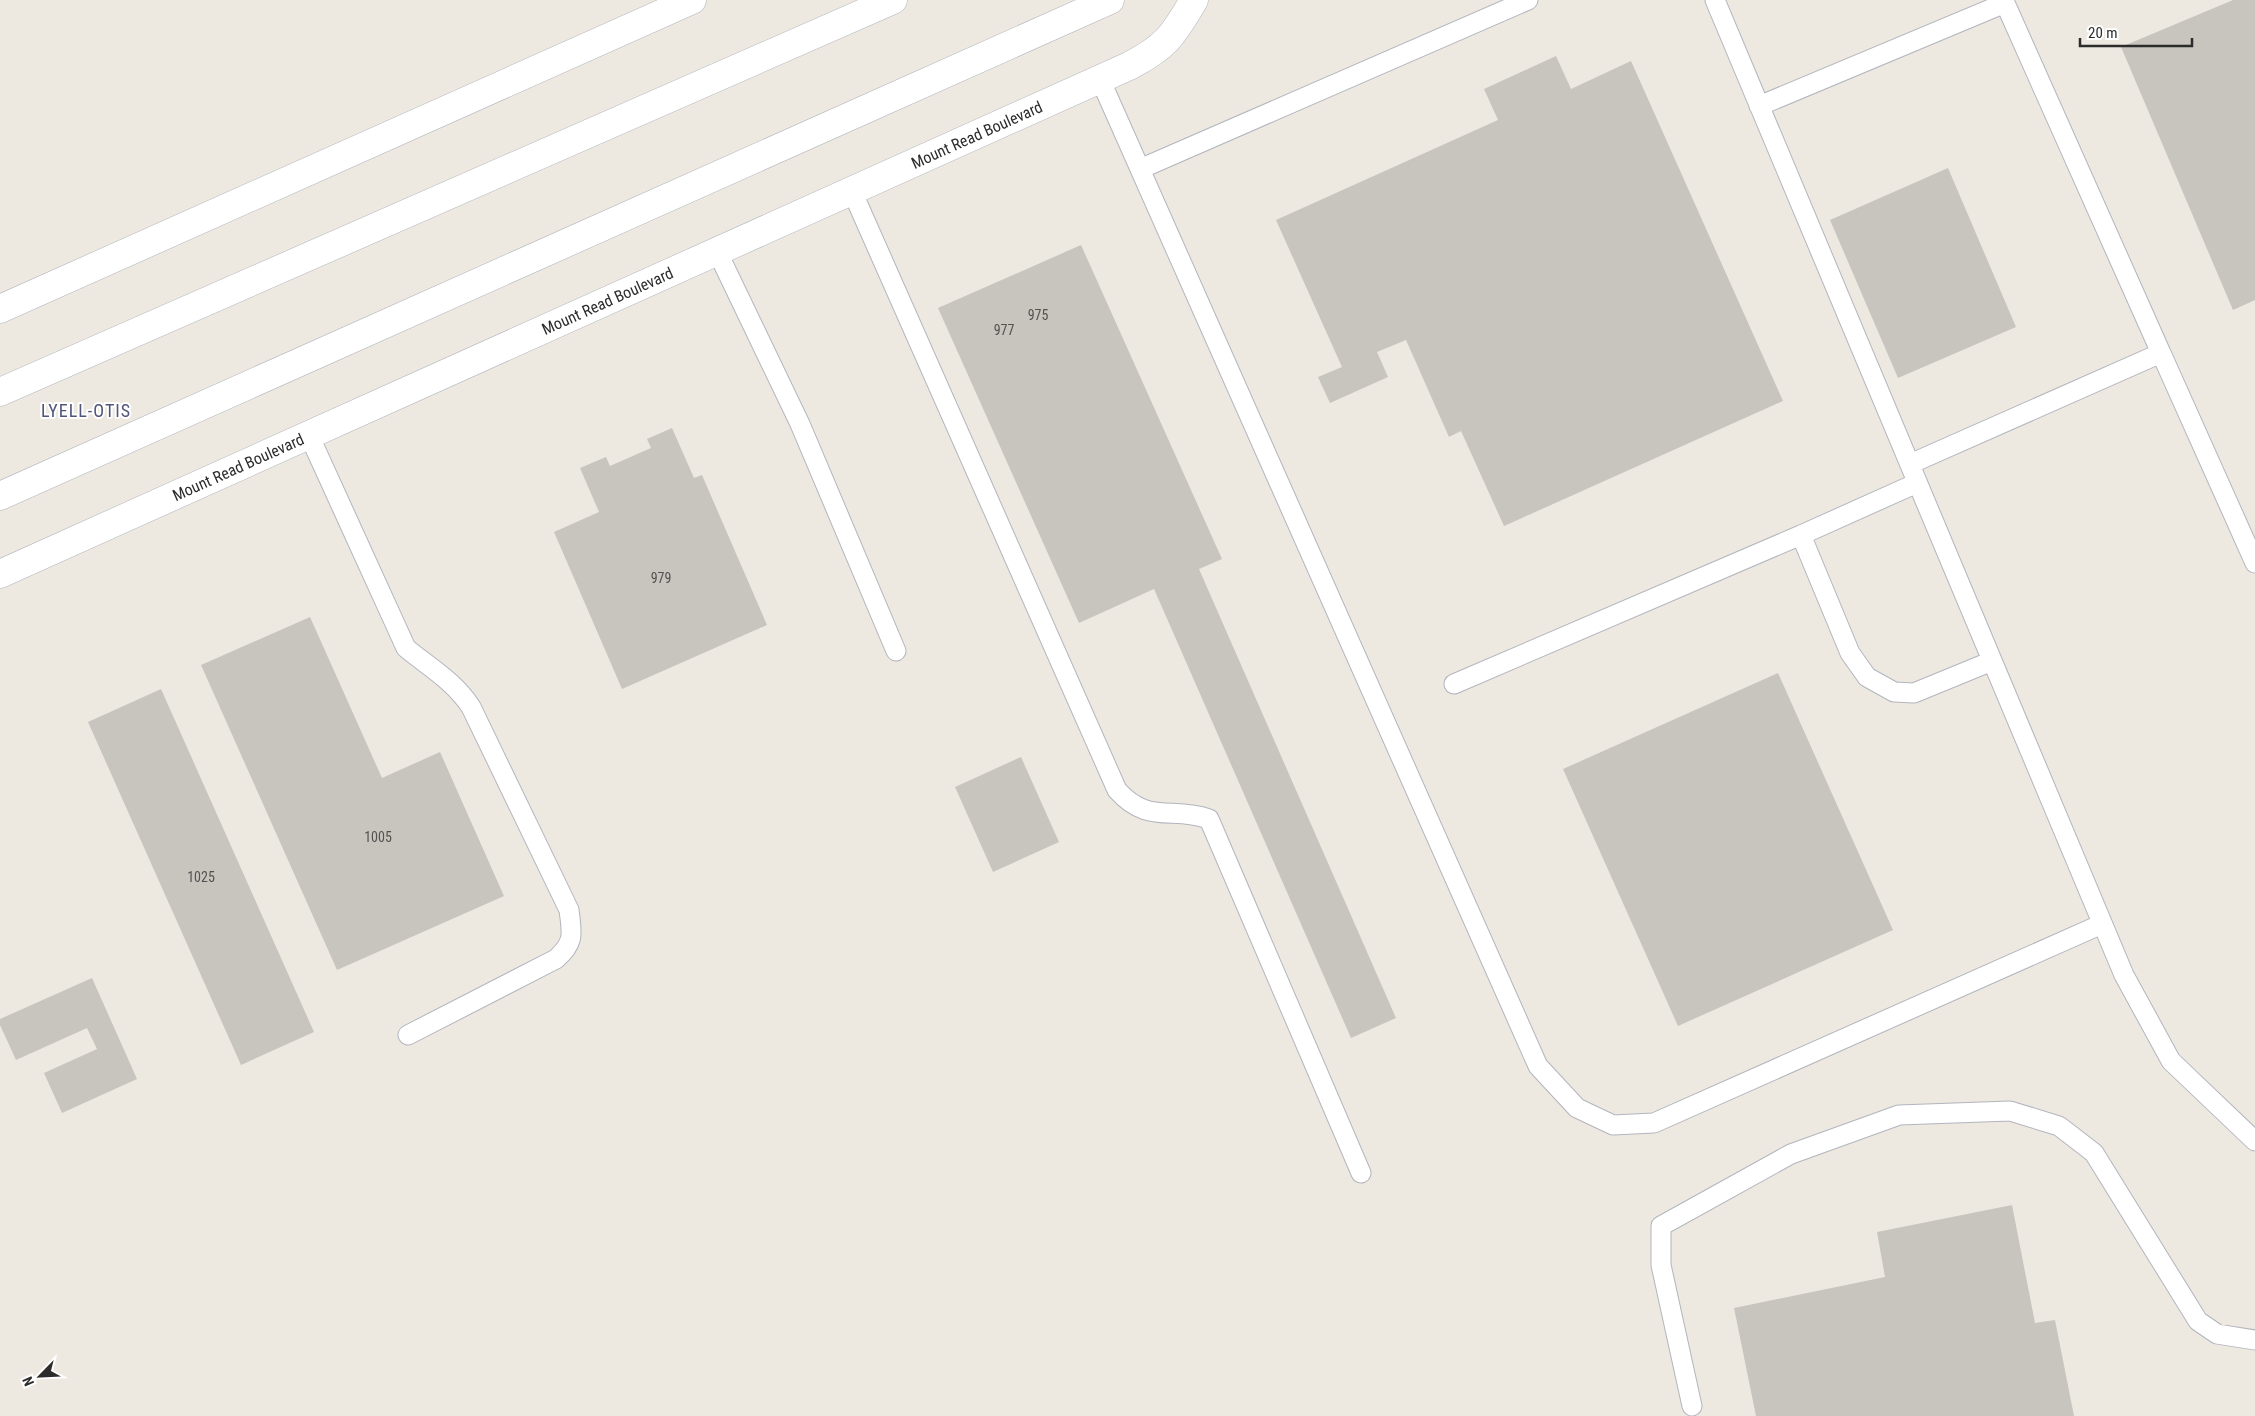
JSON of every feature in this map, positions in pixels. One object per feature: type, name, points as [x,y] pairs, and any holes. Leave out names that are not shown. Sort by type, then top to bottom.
[{"type":"main road","points":[[0,309],[692,0]]},
{"type":"main road","points":[[0,392],[893,0]]},
{"type":"main road","points":[[0,496],[1110,0]]},
{"type":"main road","name":"Mount Read Boulevard","points":[[0,574],[1100,79],[1154,53],[1170,39],[1194,0]]},
{"type":"lane","points":[[1140,169],[1528,0]]},
{"type":"lane","points":[[1715,0],[2124,975],[2171,1061],[2255,1141]]},
{"type":"lane","points":[[1759,106],[2004,2],[2255,563]]},
{"type":"lane","points":[[1100,79],[1538,1066],[1577,1108],[1613,1125],[1654,1123],[2102,924]]},
{"type":"lane","points":[[852,190],[1117,790],[1129,803],[1144,811],[1170,815],[1194,814],[1209,819],[1361,1173]]},
{"type":"lane","points":[[717,251],[800,424],[896,652]]},
{"type":"lane","points":[[1910,464],[2160,353]]},
{"type":"lane","points":[[309,435],[406,648],[432,670],[449,680],[471,707],[569,910],[573,938],[565,951],[556,959],[408,1035]]},
{"type":"lane","points":[[1454,684],[1918,483]]},
{"type":"lane","points":[[1801,535],[1850,653],[1866,677],[1894,692],[1914,693],[1992,661]]},
{"type":"lane","points":[[1692,1406],[1661,1265],[1662,1226],[1791,1154],[1899,1114],[2010,1111],[2059,1126],[2094,1152],[2198,1321],[2217,1334],[2255,1340]]},
{"type":"building","points":[[2233,0],[2255,0],[2255,300],[2233,310],[2121,47]]},
{"type":"building","points":[[1556,56],[1571,89],[1631,61],[1783,401],[1504,526],[1461,431],[1449,437],[1406,340],[1377,352],[1388,377],[1330,403],[1318,377],[1342,367],[1276,220],[1498,120],[1484,89]]},
{"type":"building","points":[[1948,168],[2016,327],[1898,378],[1830,220]]},
{"type":"building","points":[[1081,245],[1222,559],[1199,569],[1396,1018],[1351,1038],[1154,589],[1079,623],[938,308]]},
{"type":"building","points":[[672,428],[694,478],[702,475],[767,625],[622,689],[554,532],[599,512],[580,468],[606,457],[610,466],[651,448],[647,439]]},
{"type":"building","points":[[310,617],[382,778],[440,752],[504,896],[337,970],[201,665]]},
{"type":"building","points":[[1778,673],[1893,930],[1678,1026],[1563,769]]},
{"type":"building","points":[[161,689],[314,1032],[241,1065],[88,722]]},
{"type":"building","points":[[1021,757],[1059,842],[993,872],[955,787]]},
{"type":"building","points":[[92,978],[137,1079],[62,1113],[44,1073],[97,1049],[87,1028],[16,1060],[0,1025],[0,1019]]},
{"type":"building","points":[[2012,1205],[2035,1323],[2055,1320],[2074,1416],[1756,1416],[1734,1308],[1885,1277],[1877,1232]]},
{"type":"district","name":"LYELL-OTIS","points":[[86,410]]}]
